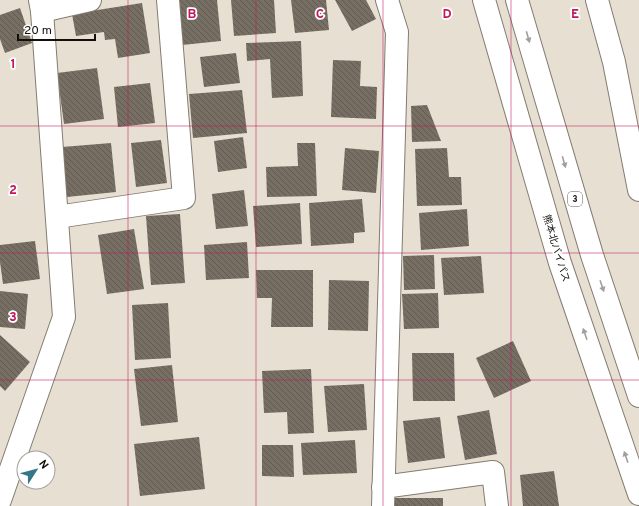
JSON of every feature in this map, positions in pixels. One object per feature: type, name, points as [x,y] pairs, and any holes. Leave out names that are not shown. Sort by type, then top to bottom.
[{"type":"main road","points":[[4,506],[0,502],[64,316],[41,6],[90,0]]},
{"type":"main road","points":[[57,217],[184,198],[168,0]]},
{"type":"main road","points":[[387,0],[397,32],[383,496],[493,472],[497,506]]},
{"type":"main road","points":[[470,0],[560,263]]},
{"type":"main road","name":"熊本北バイパス","points":[[484,0],[560,263],[639,494]]},
{"type":"main road","name":"3","points":[[516,0],[592,255],[639,396]]},
{"type":"main road","points":[[597,0],[614,62],[639,190]]},
{"type":"building","points":[[177,0],[217,0],[221,41],[182,45]]},
{"type":"building","points":[[231,0],[274,0],[276,33],[234,36]]},
{"type":"building","points":[[291,0],[326,0],[329,30],[295,33]]},
{"type":"building","points":[[335,0],[366,0],[376,19],[352,31]]},
{"type":"building","points":[[142,3],[150,53],[118,58],[115,39],[105,40],[104,32],[76,36],[72,14]]},
{"type":"building","points":[[20,8],[32,43],[5,53],[0,39],[0,15]]},
{"type":"building","points":[[301,41],[303,96],[272,98],[270,59],[247,61],[246,43]]},
{"type":"building","points":[[236,53],[240,83],[204,87],[200,57]]},
{"type":"building","points":[[333,60],[361,61],[360,86],[377,87],[376,119],[331,117]]},
{"type":"building","points":[[97,68],[104,119],[64,124],[57,73]]},
{"type":"building","points":[[150,83],[155,123],[118,127],[114,87]]},
{"type":"building","points":[[242,90],[247,133],[193,138],[189,94]]},
{"type":"building","points":[[427,105],[441,141],[412,142],[411,106]]},
{"type":"building","points":[[243,137],[247,168],[218,172],[214,141]]},
{"type":"building","points":[[161,140],[167,183],[136,187],[131,143]]},
{"type":"building","points":[[111,143],[116,192],[67,197],[62,147]]},
{"type":"building","points":[[297,143],[315,143],[317,196],[267,197],[266,167],[298,166]]},
{"type":"building","points":[[345,148],[379,151],[376,193],[342,190]]},
{"type":"building","points":[[447,148],[449,177],[461,177],[462,205],[417,206],[415,149]]},
{"type":"building","points":[[244,190],[248,226],[216,229],[212,194]]},
{"type":"building","points":[[362,199],[365,232],[354,233],[354,243],[311,246],[309,203]]},
{"type":"building","points":[[300,203],[302,244],[256,247],[253,206]]},
{"type":"building","points":[[467,209],[469,246],[421,250],[419,213]]},
{"type":"building","points":[[180,214],[185,283],[151,285],[146,216]]},
{"type":"building","points":[[134,229],[144,289],[107,294],[98,235]]},
{"type":"building","points":[[35,241],[40,279],[3,284],[0,262],[0,245]]},
{"type":"building","points":[[247,242],[249,278],[206,280],[204,245]]},
{"type":"building","points":[[434,255],[435,289],[404,290],[403,256]]},
{"type":"building","points":[[481,256],[484,293],[444,295],[441,258]]},
{"type":"building","points":[[256,270],[313,270],[313,327],[271,327],[272,298],[257,298]]},
{"type":"building","points":[[329,280],[369,281],[368,331],[328,330]]},
{"type":"building","points":[[0,291],[28,294],[25,329],[0,327]]},
{"type":"building","points":[[438,293],[439,328],[404,329],[402,294]]},
{"type":"building","points":[[168,303],[171,358],[135,360],[132,305]]},
{"type":"building","points":[[0,335],[30,362],[5,391],[0,386]]},
{"type":"building","points":[[513,341],[531,381],[494,398],[476,358]]},
{"type":"building","points":[[412,353],[454,353],[455,401],[413,401]]},
{"type":"building","points":[[172,365],[178,422],[141,426],[134,369]]},
{"type":"building","points":[[311,369],[314,433],[288,434],[287,412],[264,413],[262,371]]},
{"type":"building","points":[[364,384],[367,430],[328,432],[324,386]]},
{"type":"building","points":[[489,410],[497,454],[465,460],[457,416]]},
{"type":"building","points":[[440,417],[445,458],[408,463],[403,421]]},
{"type":"building","points":[[199,437],[205,489],[140,496],[134,444]]},
{"type":"building","points":[[355,440],[357,473],[303,475],[301,443]]},
{"type":"building","points":[[262,445],[293,445],[294,477],[262,476]]},
{"type":"building","points":[[554,471],[559,506],[523,506],[520,475]]},
{"type":"building","points":[[394,498],[443,498],[443,506],[394,506]]}]
